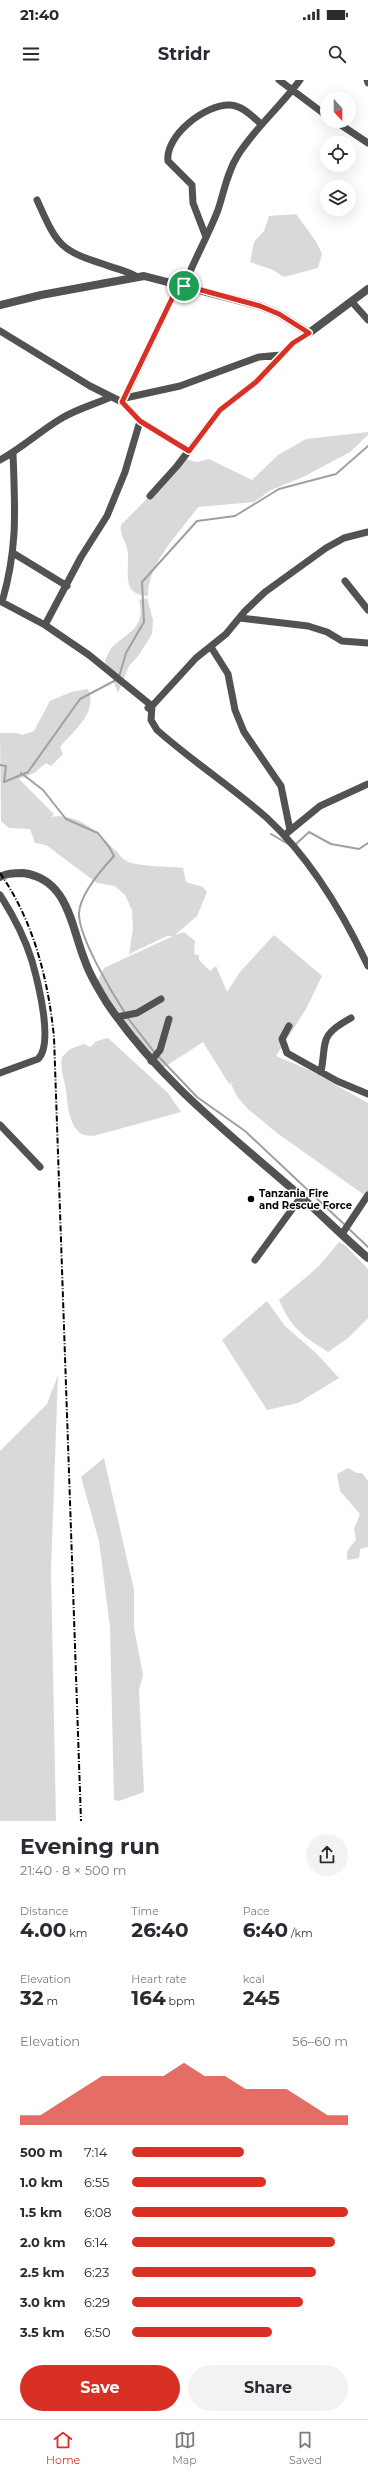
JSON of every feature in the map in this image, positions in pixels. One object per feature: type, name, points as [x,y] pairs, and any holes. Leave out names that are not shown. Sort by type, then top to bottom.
[{"type":"street","points":[[279,80],[320,111]]},
{"type":"street","points":[[123,400],[206,237],[235,160],[261,124],[273,114],[300,80]]},
{"type":"street","points":[[206,237],[193,203],[192,185],[168,161],[169,152],[174,141],[189,123],[205,112],[226,106],[245,109],[261,124]]},
{"type":"street","points":[[345,128],[368,143]]},
{"type":"street","points":[[37,200],[52,233],[61,246],[86,260],[138,277]]},
{"type":"street","points":[[0,305],[138,277],[152,277],[264,308],[279,314],[309,333]]},
{"type":"street","points":[[150,496],[189,451],[220,410],[256,382],[281,354],[368,289]]},
{"type":"street","points":[[352,302],[368,320]]},
{"type":"street","points":[[0,331],[111,397],[123,400],[180,386],[259,357],[281,354]]},
{"type":"street","points":[[0,460],[14,453],[37,434],[62,417],[111,397]]},
{"type":"street","points":[[123,400],[140,421],[189,451]]},
{"type":"street","points":[[45,625],[81,557],[107,516],[125,472],[140,421]]},
{"type":"street","points":[[14,453],[16,518],[13,553],[11,572],[1,602],[45,625],[98,661],[150,707]]},
{"type":"street","points":[[368,532],[344,538],[326,548],[265,592],[211,647],[196,658],[150,707],[150,720],[157,730],[266,817],[284,836],[334,903],[368,966]]},
{"type":"street","points":[[13,553],[67,586]]},
{"type":"street","points":[[345,581],[368,610]]},
{"type":"street","points":[[240,618],[308,626],[327,632],[342,641],[368,643]]},
{"type":"street","points":[[211,647],[228,674],[235,710],[244,732],[281,786],[290,830]]},
{"type":"street","points":[[284,836],[320,806],[368,784]]},
{"type":"street","points":[[0,877],[4,874],[29,874],[48,883],[62,897],[71,915],[90,972],[117,1017],[151,1061],[184,1095],[301,1197],[368,1258]]},
{"type":"street","points":[[0,895],[32,960],[40,994],[46,1044],[42,1055],[38,1059],[0,1073]]},
{"type":"street","points":[[117,1017],[137,1013],[162,999]]},
{"type":"street","points":[[321,1072],[322,1050],[326,1039],[334,1028],[351,1018]]},
{"type":"street","points":[[151,1061],[160,1050],[169,1019]]},
{"type":"street","points":[[289,1026],[282,1039],[287,1054],[368,1094]]},
{"type":"street","points":[[0,1125],[40,1166]]},
{"type":"street","points":[[342,1234],[368,1194]]},
{"type":"street","points":[[255,1260],[301,1197]]},
{"type":"shaded area","points":[[296,214],[317,243],[322,254],[318,268],[284,277],[273,270],[250,262],[254,242],[264,231],[269,216]]},
{"type":"shaded area","points":[[368,432],[368,435],[350,452],[303,477],[271,490],[254,502],[198,507],[159,560],[149,584],[148,596],[139,595],[130,587],[128,581],[128,553],[121,532],[121,525],[186,459],[197,462],[209,459],[252,480],[278,455],[306,439]]},
{"type":"shaded area","points":[[147,598],[153,620],[152,634],[139,655],[129,666],[118,693],[105,661],[112,647],[130,633],[138,623],[141,609],[139,600]]},
{"type":"shaded area","points":[[88,689],[90,706],[78,727],[60,747],[63,754],[51,766],[46,763],[34,773],[19,779],[54,814],[51,817],[60,816],[78,820],[94,830],[124,859],[130,862],[144,865],[183,868],[186,882],[203,887],[207,892],[197,916],[175,935],[184,932],[195,941],[194,954],[199,955],[199,960],[210,971],[216,966],[227,992],[240,972],[274,935],[322,976],[306,1009],[276,1056],[309,1070],[368,1103],[368,1193],[363,1194],[277,1133],[248,1109],[238,1098],[231,1084],[233,1082],[229,1084],[203,1042],[163,1068],[148,1052],[97,982],[104,968],[173,936],[167,936],[129,954],[133,928],[132,910],[125,895],[115,886],[97,883],[46,845],[35,843],[30,829],[9,828],[1,821],[0,733],[16,733],[22,735],[34,731],[50,701],[71,692]]},
{"type":"shaded area","points":[[108,1038],[168,1093],[181,1112],[97,1135],[87,1136],[80,1133],[71,1120],[61,1061],[62,1057],[70,1049],[84,1044],[90,1047],[97,1041]]},
{"type":"shaded area","points":[[339,1242],[345,1245],[368,1269],[368,1318],[348,1338],[328,1352],[311,1341],[293,1325],[279,1300],[318,1267]]},
{"type":"shaded area","points":[[267,1301],[285,1326],[317,1354],[339,1378],[298,1403],[267,1410],[222,1340]]},
{"type":"shaded area","points":[[58,1375],[51,1570],[56,1821],[0,1821],[0,1451],[47,1404]]},
{"type":"shaded area","points":[[104,1458],[134,1590],[134,1628],[143,1675],[139,1690],[144,1792],[119,1801],[114,1800],[110,1627],[99,1541],[81,1477]]},
{"type":"shaded area","points":[[348,1468],[357,1473],[362,1473],[368,1481],[368,1547],[360,1549],[359,1558],[348,1560],[347,1551],[356,1540],[354,1529],[360,1514],[340,1491],[337,1474]]},
{"type":"waterway","points":[[119,677],[126,653],[144,622],[142,582],[197,521],[235,516],[279,489],[336,474],[368,446]]},
{"type":"waterway","points":[[0,765],[6,766],[4,782],[28,772],[80,699],[116,680]]},
{"type":"waterway","points":[[21,773],[43,790],[66,819],[98,833],[114,856],[97,875],[87,890],[80,906],[79,913],[84,936],[104,979],[125,1013]]},
{"type":"waterway","points":[[295,845],[309,832],[331,844],[359,849],[368,843]]},
{"type":"waterway","points":[[271,834],[288,844]]},
{"type":"waterway","points":[[127,1017],[155,1053]]},
{"type":"waterway","points":[[158,1056],[197,1097],[245,1131],[346,1226]]},
{"type":"waterway","points":[[349,1229],[368,1247]]},
{"type":"railway","points":[[0,873],[22,911],[38,952],[48,994],[54,1037],[81,1821]]},
{"type":"place","name":"Tanzania Fire and Rescue Force","points":[[251,1199]]},
{"type":"route","points":[[179,284],[184,286],[226,299],[260,306],[279,314],[309,333],[293,343],[256,382],[220,410],[189,451],[140,421],[122,402],[179,284]]}]
